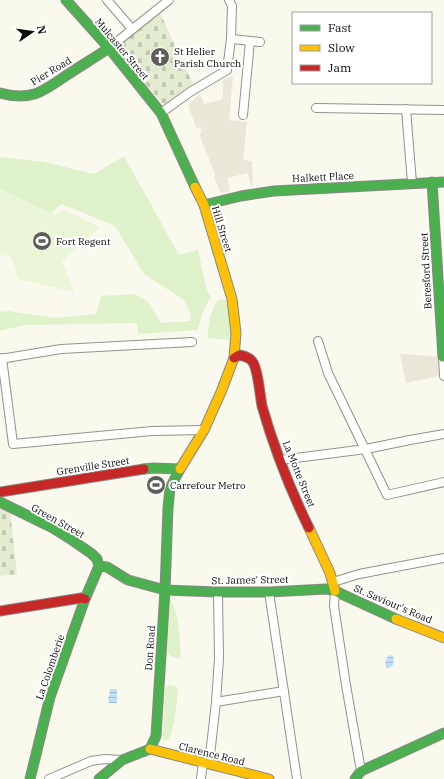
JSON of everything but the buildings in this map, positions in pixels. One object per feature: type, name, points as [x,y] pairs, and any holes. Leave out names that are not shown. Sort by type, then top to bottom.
[{"type":"main road","name":"Mulcaster Street","points":[[66,0],[109,48],[161,113]]},
{"type":"main road","name":"Pier Road","points":[[0,94],[22,96],[33,95],[53,85],[109,48]]},
{"type":"main road","name":"Hill Street","points":[[161,113],[204,205],[232,299],[236,333],[234,358]]},
{"type":"main road","name":"Beresford Street","points":[[432,182],[440,234],[444,357]]},
{"type":"main road","name":"Halkett Place","points":[[204,205],[241,196],[274,191],[444,182]]},
{"type":"main road","name":"La Motte Street","points":[[234,358],[239,355],[247,357],[253,362],[262,404],[280,460],[295,499],[326,564],[334,587]]},
{"type":"main road","points":[[180,469],[204,430],[234,358]]},
{"type":"main road","name":"Grenville Street","points":[[3,504],[6,500],[4,492],[89,477],[153,468],[180,469]]},
{"type":"main road","name":"Don Road","points":[[150,749],[156,736],[170,488],[180,469]]},
{"type":"main road","name":"Green Street","points":[[3,504],[53,528],[69,538],[92,554],[97,559],[99,566]]},
{"type":"main road","name":"St. James' Street","points":[[99,566],[107,567],[128,580],[165,590],[269,592],[319,588],[326,589],[334,587]]},
{"type":"main road","name":"La Colomberie","points":[[30,779],[50,697],[85,599],[99,566]]},
{"type":"main road","name":"St. Saviour's Road","points":[[334,587],[388,616],[444,638]]},
{"type":"main road","points":[[0,611],[81,598],[85,599]]},
{"type":"main road","points":[[358,775],[444,733]]},
{"type":"main road","points":[[99,779],[122,760],[150,749]]},
{"type":"main road","name":"Clarence Road","points":[[150,749],[269,779]]},
{"type":"street","points":[[109,48],[169,0]]},
{"type":"street","points":[[111,1],[132,29]]},
{"type":"street","points":[[161,113],[190,92],[227,70],[231,39],[230,3]]},
{"type":"street","points":[[231,39],[260,42]]},
{"type":"street","points":[[242,116],[250,41]]},
{"type":"street","points":[[316,108],[444,110]]},
{"type":"street","points":[[406,109],[412,183]]},
{"type":"street","points":[[318,341],[328,373],[366,449],[386,495],[444,482]]},
{"type":"street","points":[[192,342],[61,349],[1,358],[13,444],[152,431],[204,430]]},
{"type":"street","points":[[444,357],[444,376]]},
{"type":"street","points":[[280,460],[366,449],[444,434]]},
{"type":"street","points":[[358,775],[334,606],[334,587],[359,574],[444,558]]},
{"type":"street","points":[[201,779],[206,764],[216,702],[219,658],[218,592]]},
{"type":"street","points":[[269,592],[297,779]]},
{"type":"street","points":[[216,702],[284,691]]},
{"type":"street","points":[[49,779],[91,761],[105,759],[122,760]]},
{"type":"green space","points":[[160,13],[193,84],[165,104],[162,103],[116,48],[117,45]]},
{"type":"green space","points":[[124,156],[179,255],[198,250],[207,291],[211,296],[202,314],[198,330],[138,334],[137,323],[24,325],[0,331],[0,312],[8,311],[56,318],[96,314],[101,296],[135,294],[147,301],[161,323],[190,321],[191,315],[184,300],[144,274],[115,226],[62,204],[50,213],[0,189],[0,157],[45,162],[94,174]]},
{"type":"green space","name":"Fort Regent","points":[[0,189],[55,215],[63,209],[100,227],[62,261],[74,292],[18,279],[11,256],[0,255]]},
{"type":"green space","points":[[221,299],[226,300],[229,304],[232,340],[208,338],[211,314],[217,301]]},
{"type":"green space","points":[[0,506],[10,511],[17,574],[0,576]]},
{"type":"green space","points":[[170,600],[173,604],[177,618],[180,658],[172,657],[167,651]]},
{"type":"green space","points":[[170,685],[177,687],[178,689],[174,723],[167,741],[163,740],[165,690],[167,686]]},
{"type":"shaded area","points":[[233,76],[229,120],[247,122],[243,160],[252,161],[253,186],[251,186],[248,173],[227,178],[230,191],[221,193],[199,134],[202,132],[200,127],[197,129],[188,106],[200,93],[204,104],[223,99],[223,79]]},
{"type":"shaded area","points":[[400,354],[443,357],[443,365],[439,376],[406,383]]},
{"type":"water","points":[[390,655],[393,656],[394,660],[392,666],[388,668],[385,665],[385,661]]},
{"type":"water","points":[[110,689],[117,689],[117,703],[109,703],[108,697]]},
{"type":"traffic: fast","points":[[66,0],[109,48],[161,113],[195,187]]},
{"type":"traffic: fast","points":[[0,93],[19,96],[34,94],[48,87],[109,48]]},
{"type":"traffic: fast","points":[[432,182],[444,357]]},
{"type":"traffic: fast","points":[[204,205],[241,196],[274,191],[444,182]]},
{"type":"traffic: fast","points":[[99,779],[122,760],[150,749],[156,736],[165,590],[168,508],[170,488],[180,469],[144,469]]},
{"type":"traffic: fast","points":[[0,502],[53,528],[69,538],[92,554],[97,559],[99,566]]},
{"type":"traffic: fast","points":[[99,566],[107,567],[128,580],[165,590],[269,592],[326,589],[335,591],[396,619]]},
{"type":"traffic: fast","points":[[30,779],[50,697],[85,599],[99,566]]},
{"type":"traffic: fast","points":[[355,779],[361,771],[444,733]]},
{"type":"traffic: slow","points":[[180,469],[204,430],[221,392],[234,358],[236,333],[232,299],[204,205],[195,187]]},
{"type":"traffic: slow","points":[[309,528],[330,573],[335,591]]},
{"type":"traffic: slow","points":[[396,619],[444,638]]},
{"type":"traffic: slow","points":[[150,749],[269,779]]},
{"type":"traffic: jam","points":[[234,358],[239,355],[245,356],[251,360],[254,365],[262,406],[277,453],[309,528]]},
{"type":"traffic: jam","points":[[0,492],[144,469]]},
{"type":"traffic: jam","points":[[0,611],[81,598],[85,599]]},
{"type":"place","name":"St Helier Parish Church","points":[[160,57]]},
{"type":"place","name":"Fort Regent","points":[[42,241]]},
{"type":"place","name":"Carrefour Metro","points":[[156,485]]}]
